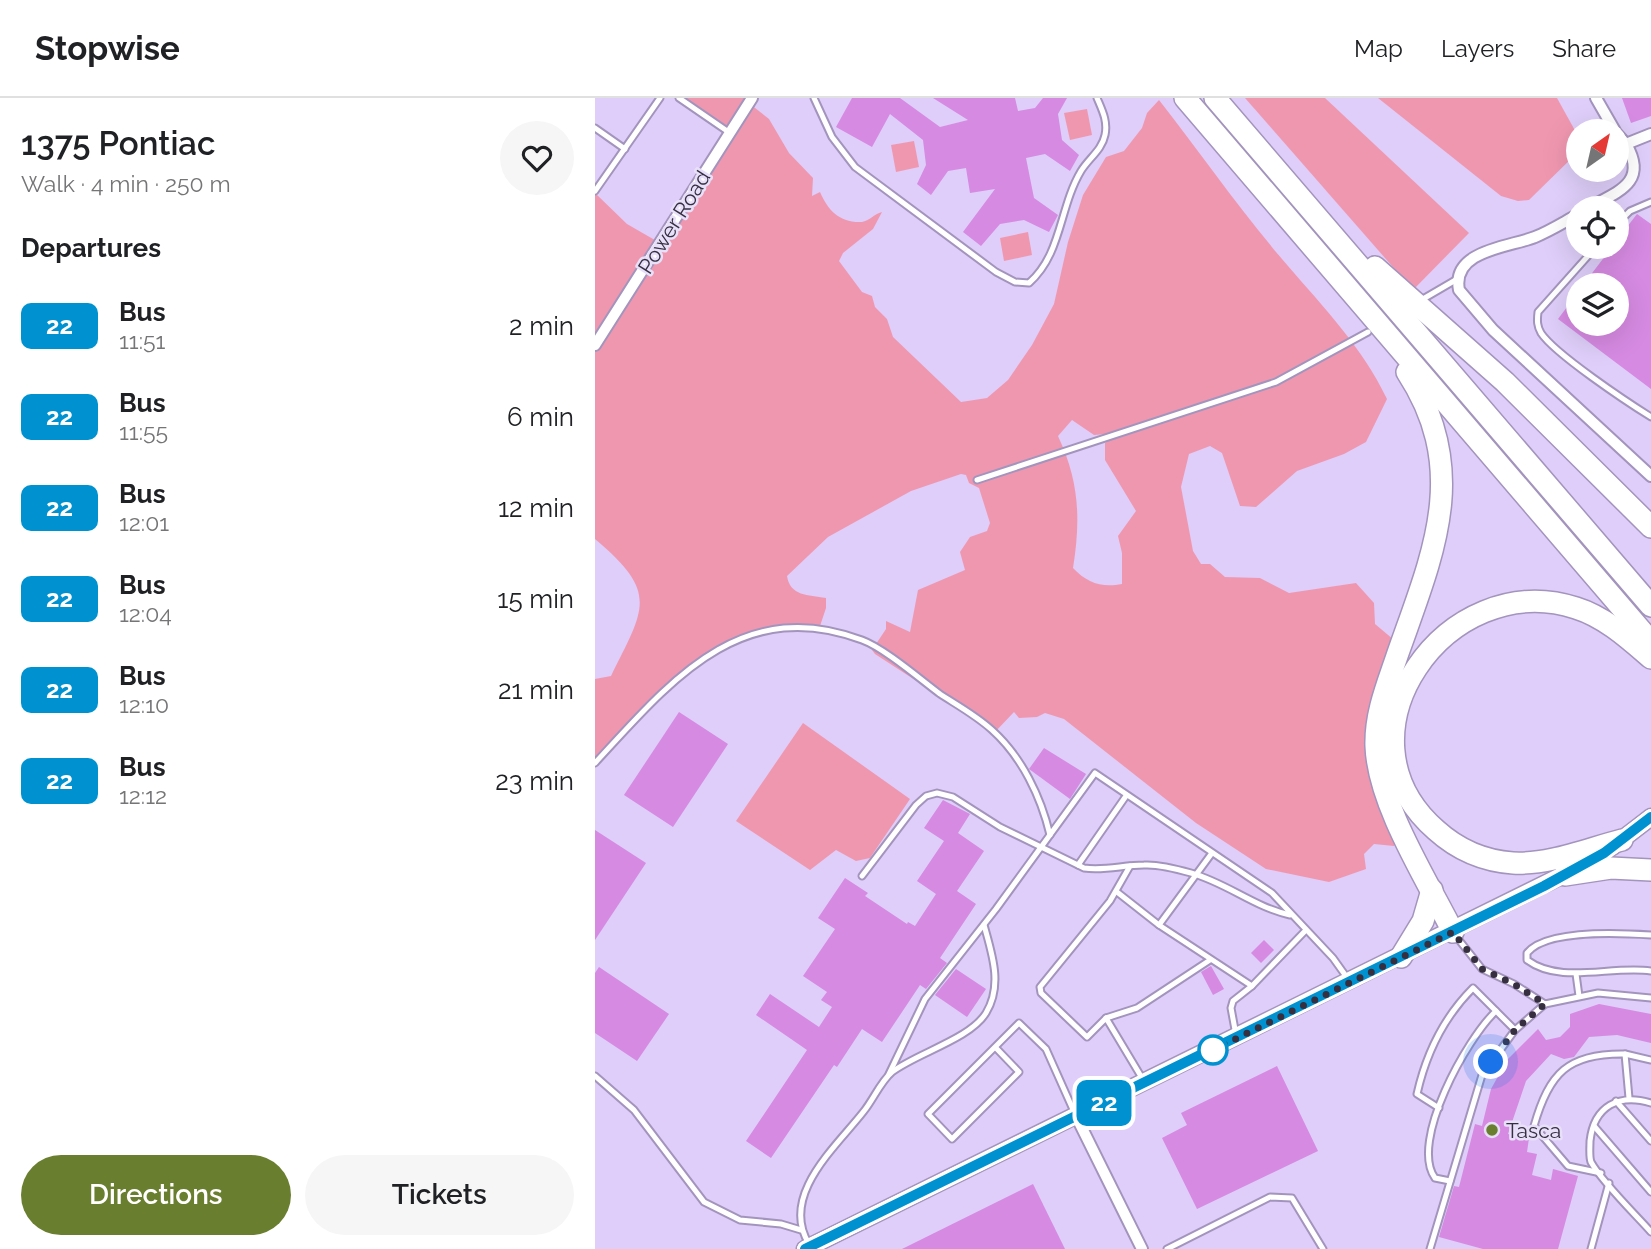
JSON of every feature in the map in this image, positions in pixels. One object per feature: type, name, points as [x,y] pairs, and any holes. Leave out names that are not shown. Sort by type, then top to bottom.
[{"type":"highway","points":[[1185,98],[1370,324],[1651,642]]},
{"type":"highway","points":[[1215,98],[1651,606]]},
{"type":"highway","points":[[1274,167],[1389,280],[1511,387],[1651,527]]},
{"type":"highway","points":[[1370,324],[1420,395],[1430,418],[1441,467],[1442,499],[1436,544],[1386,687],[1377,732],[1377,758],[1386,794],[1453,932]]},
{"type":"highway","points":[[1622,840],[1529,863],[1500,862],[1462,848],[1427,822],[1411,799],[1397,758],[1396,717],[1409,678],[1431,647],[1467,619],[1508,604],[1538,602],[1579,609],[1615,628],[1651,658]]},
{"type":"highway","points":[[1565,875],[1611,868],[1651,870]]},
{"type":"highway","points":[[1401,957],[1423,921],[1432,890]]},
{"type":"main road","points":[[808,1248],[1565,875],[1622,840],[1651,817]]},
{"type":"street","name":"Power Road","points":[[595,345],[752,98]]},
{"type":"street","points":[[1596,98],[1608,119]]},
{"type":"street","points":[[1629,143],[1651,134]]},
{"type":"street","points":[[1629,151],[1635,165],[1629,181]]},
{"type":"street","points":[[1609,196],[1628,182]]},
{"type":"street","points":[[1566,221],[1538,236],[1475,256],[1459,278],[1462,294],[1483,320],[1651,476]]},
{"type":"street","points":[[1076,1116],[1142,1249]]},
{"type":"lane","points":[[595,191],[660,98]]},
{"type":"lane","points":[[680,98],[730,133]]},
{"type":"lane","points":[[814,98],[832,137],[855,167],[996,272],[1015,282],[1029,283],[1042,271],[1052,253],[1081,171],[1100,148],[1105,134],[1105,117],[1097,98]]},
{"type":"lane","points":[[595,128],[625,149]]},
{"type":"lane","points":[[1629,212],[1651,202]]},
{"type":"lane","points":[[1585,259],[1538,312],[1537,325],[1543,337],[1651,417]]},
{"type":"lane","points":[[1423,299],[1459,278]]},
{"type":"lane","points":[[977,480],[1276,382],[1370,324]]},
{"type":"lane","points":[[595,763],[669,684],[704,656],[745,637],[782,628],[811,627],[864,640],[993,730],[1020,763],[1044,808],[1049,835]]},
{"type":"lane","points":[[808,1248],[801,1230],[806,1190],[813,1172],[860,1116],[889,1074],[925,999],[984,925],[1095,773],[1125,796],[1272,893],[1333,958],[1350,982]]},
{"type":"lane","points":[[862,876],[916,805],[926,796],[937,793],[953,797],[1000,827],[1078,865],[1100,870],[1146,864],[1195,874],[1267,910],[1290,915]]},
{"type":"lane","points":[[1078,865],[1125,796]]},
{"type":"lane","points":[[1159,925],[1212,853]]},
{"type":"lane","points":[[1130,866],[1117,892],[1040,987],[1041,993],[1087,1037],[1106,1018],[1137,1008],[1210,960]]},
{"type":"lane","points":[[1117,892],[1159,925],[1252,986]]},
{"type":"lane","points":[[889,1074],[947,1043],[985,1015],[994,989],[995,975],[984,925]]},
{"type":"lane","points":[[1236,1039],[1231,1009],[1233,1001],[1252,986],[1306,930]]},
{"type":"lane","points":[[1453,932],[1482,969],[1514,984],[1545,1004]]},
{"type":"lane","points":[[1651,935],[1579,935],[1531,948],[1527,953],[1527,960],[1536,966],[1576,974],[1602,969],[1651,971]]},
{"type":"lane","points":[[1576,974],[1579,996]]},
{"type":"lane","points":[[1439,1108],[1417,1094],[1444,1023],[1473,988],[1515,1030]]},
{"type":"lane","points":[[1440,1249],[1430,1248],[1482,1075],[1515,1030],[1545,1004],[1579,996],[1631,994],[1651,998]]},
{"type":"lane","points":[[1450,1181],[1435,1178],[1431,1172],[1427,1150],[1439,1108],[1462,1052],[1496,1011]]},
{"type":"lane","points":[[1106,1018],[1145,1083]]},
{"type":"lane","points":[[996,1048],[1019,1072],[952,1139],[928,1114],[1019,1023],[1046,1049],[1076,1116]]},
{"type":"lane","points":[[1601,1173],[1568,1166],[1534,1126],[1543,1096],[1556,1076],[1594,1053],[1625,1054],[1651,1060]]},
{"type":"lane","points":[[1625,1054],[1629,1098]]},
{"type":"lane","points":[[595,1076],[634,1110],[704,1202],[740,1220],[801,1230]]},
{"type":"lane","points":[[1651,1102],[1629,1098],[1604,1107],[1594,1125],[1590,1161],[1651,1232]]},
{"type":"lane","points":[[1616,1101],[1651,1141]]},
{"type":"lane","points":[[1594,1125],[1651,1192]]},
{"type":"lane","points":[[1591,1249],[1609,1183]]},
{"type":"lane","points":[[1167,1249],[1270,1197],[1291,1198],[1323,1249]]},
{"type":"lane","points":[[1180,1242],[1184,1249]]},
{"type":"shaded area","points":[[682,98],[753,98],[750,104],[769,119],[789,153],[813,178],[812,196],[820,192],[835,214],[854,222],[862,222],[882,212],[873,229],[843,253],[839,261],[862,292],[872,296],[875,307],[887,319],[893,337],[961,402],[987,398],[1008,380],[1032,345],[1054,304],[1068,242],[1083,195],[1106,157],[1124,151],[1142,128],[1147,113],[1159,100],[1254,225],[1354,345],[1387,399],[1366,442],[1344,454],[1297,471],[1256,507],[1240,506],[1222,453],[1210,446],[1189,454],[1181,487],[1193,551],[1201,564],[1210,564],[1225,577],[1260,578],[1289,593],[1356,583],[1374,603],[1375,624],[1400,645],[1385,689],[1401,834],[1394,846],[1374,844],[1364,854],[1366,869],[1329,882],[1266,869],[1196,823],[1064,719],[1045,713],[1037,717],[1019,718],[1014,712],[995,732],[875,654],[872,650],[886,629],[886,621],[910,632],[918,590],[965,570],[960,552],[970,537],[987,531],[990,523],[979,488],[969,483],[966,475],[961,474],[911,491],[828,537],[787,576],[796,591],[826,598],[826,608],[819,629],[765,633],[698,660],[595,765],[595,679],[611,676],[632,633],[640,602],[637,588],[629,573],[595,539],[595,193],[627,224],[660,243],[730,134]],"holes":[[[1072,420],[1094,435],[1120,433],[1105,443],[1105,460],[1136,511],[1118,536],[1122,553],[1122,584],[1095,583],[1073,568],[1077,533],[1076,500],[1070,469],[1058,436]]]},
{"type":"shaded area","points":[[1245,98],[1325,98],[1469,233],[1413,290]]},
{"type":"shaded area","points":[[1378,98],[1557,98],[1569,119],[1566,119],[1566,164],[1529,200],[1518,201],[1501,196]]},
{"type":"shaded area","points":[[1087,109],[1092,135],[1070,140],[1064,113]]},
{"type":"shaded area","points":[[914,141],[919,167],[896,172],[891,145]]},
{"type":"shaded area","points":[[1028,232],[1032,255],[1004,261],[1000,238]]},
{"type":"shaded area","points":[[803,723],[910,799],[870,858],[856,861],[836,850],[810,870],[736,821]]},
{"type":"building","points":[[852,98],[900,98],[940,127],[968,120],[933,98],[1015,98],[1018,111],[1035,108],[1043,98],[1067,98],[1058,114],[1062,140],[1079,155],[1070,171],[1045,154],[1026,158],[1034,198],[1058,215],[1049,232],[1024,220],[1000,224],[981,246],[963,232],[995,189],[970,193],[966,168],[948,171],[931,195],[917,184],[926,165],[923,140],[890,114],[872,147],[836,127]]},
{"type":"building","points":[[1622,98],[1651,98],[1651,116],[1631,123]]},
{"type":"building","points":[[1637,214],[1651,224],[1651,389],[1581,336],[1629,336],[1629,273],[1592,273],[1603,259],[1629,259],[1629,224]]},
{"type":"building","points":[[1566,308],[1566,325],[1558,319]]},
{"type":"building","points":[[679,712],[728,744],[673,827],[624,795]]},
{"type":"building","points":[[1044,748],[1086,774],[1070,799],[1029,769]]},
{"type":"building","points":[[943,800],[970,814],[958,833],[984,851],[957,891],[976,904],[940,958],[947,963],[926,989],[920,985],[882,1042],[862,1029],[837,1067],[834,1065],[771,1158],[746,1141],[807,1050],[756,1015],[770,994],[819,1027],[832,1007],[821,1000],[827,992],[803,976],[835,929],[818,918],[845,878],[868,893],[865,896],[907,924],[908,922],[915,926],[936,894],[917,881],[944,841],[924,828]]},
{"type":"building","points":[[595,830],[646,863],[595,940]]},
{"type":"building","points":[[1264,940],[1274,950],[1261,963],[1251,953]]},
{"type":"building","points":[[1211,966],[1224,989],[1213,995],[1201,972]]},
{"type":"building","points":[[599,967],[669,1014],[637,1061],[595,1033],[595,973]]},
{"type":"building","points":[[956,969],[986,989],[967,1017],[935,995]]},
{"type":"building","name":"Tasca","points":[[1599,1004],[1651,1014],[1651,1043],[1617,1035],[1589,1037],[1574,1057],[1564,1059],[1551,1054],[1526,1081],[1508,1134],[1529,1138],[1527,1152],[1537,1154],[1532,1175],[1551,1180],[1553,1169],[1578,1176],[1558,1249],[1483,1249],[1439,1237],[1454,1186],[1459,1187],[1475,1124],[1482,1126],[1491,1089],[1507,1060],[1538,1029],[1546,1040],[1560,1037],[1570,1027],[1570,1014]]},
{"type":"building","points":[[1277,1066],[1318,1151],[1197,1209],[1162,1138],[1187,1125],[1181,1113]]},
{"type":"building","points":[[1033,1184],[1065,1249],[902,1249]]},
{"type":"bus line","name":"22","points":[[805,1249],[1544,886],[1604,853],[1651,817]]},
{"type":"place","name":"Tasca","points":[[1492,1130]]},
{"type":"route","points":[[1213,1050],[1453,932],[1477,966],[1514,984],[1545,1004],[1515,1030],[1491,1062]]}]
